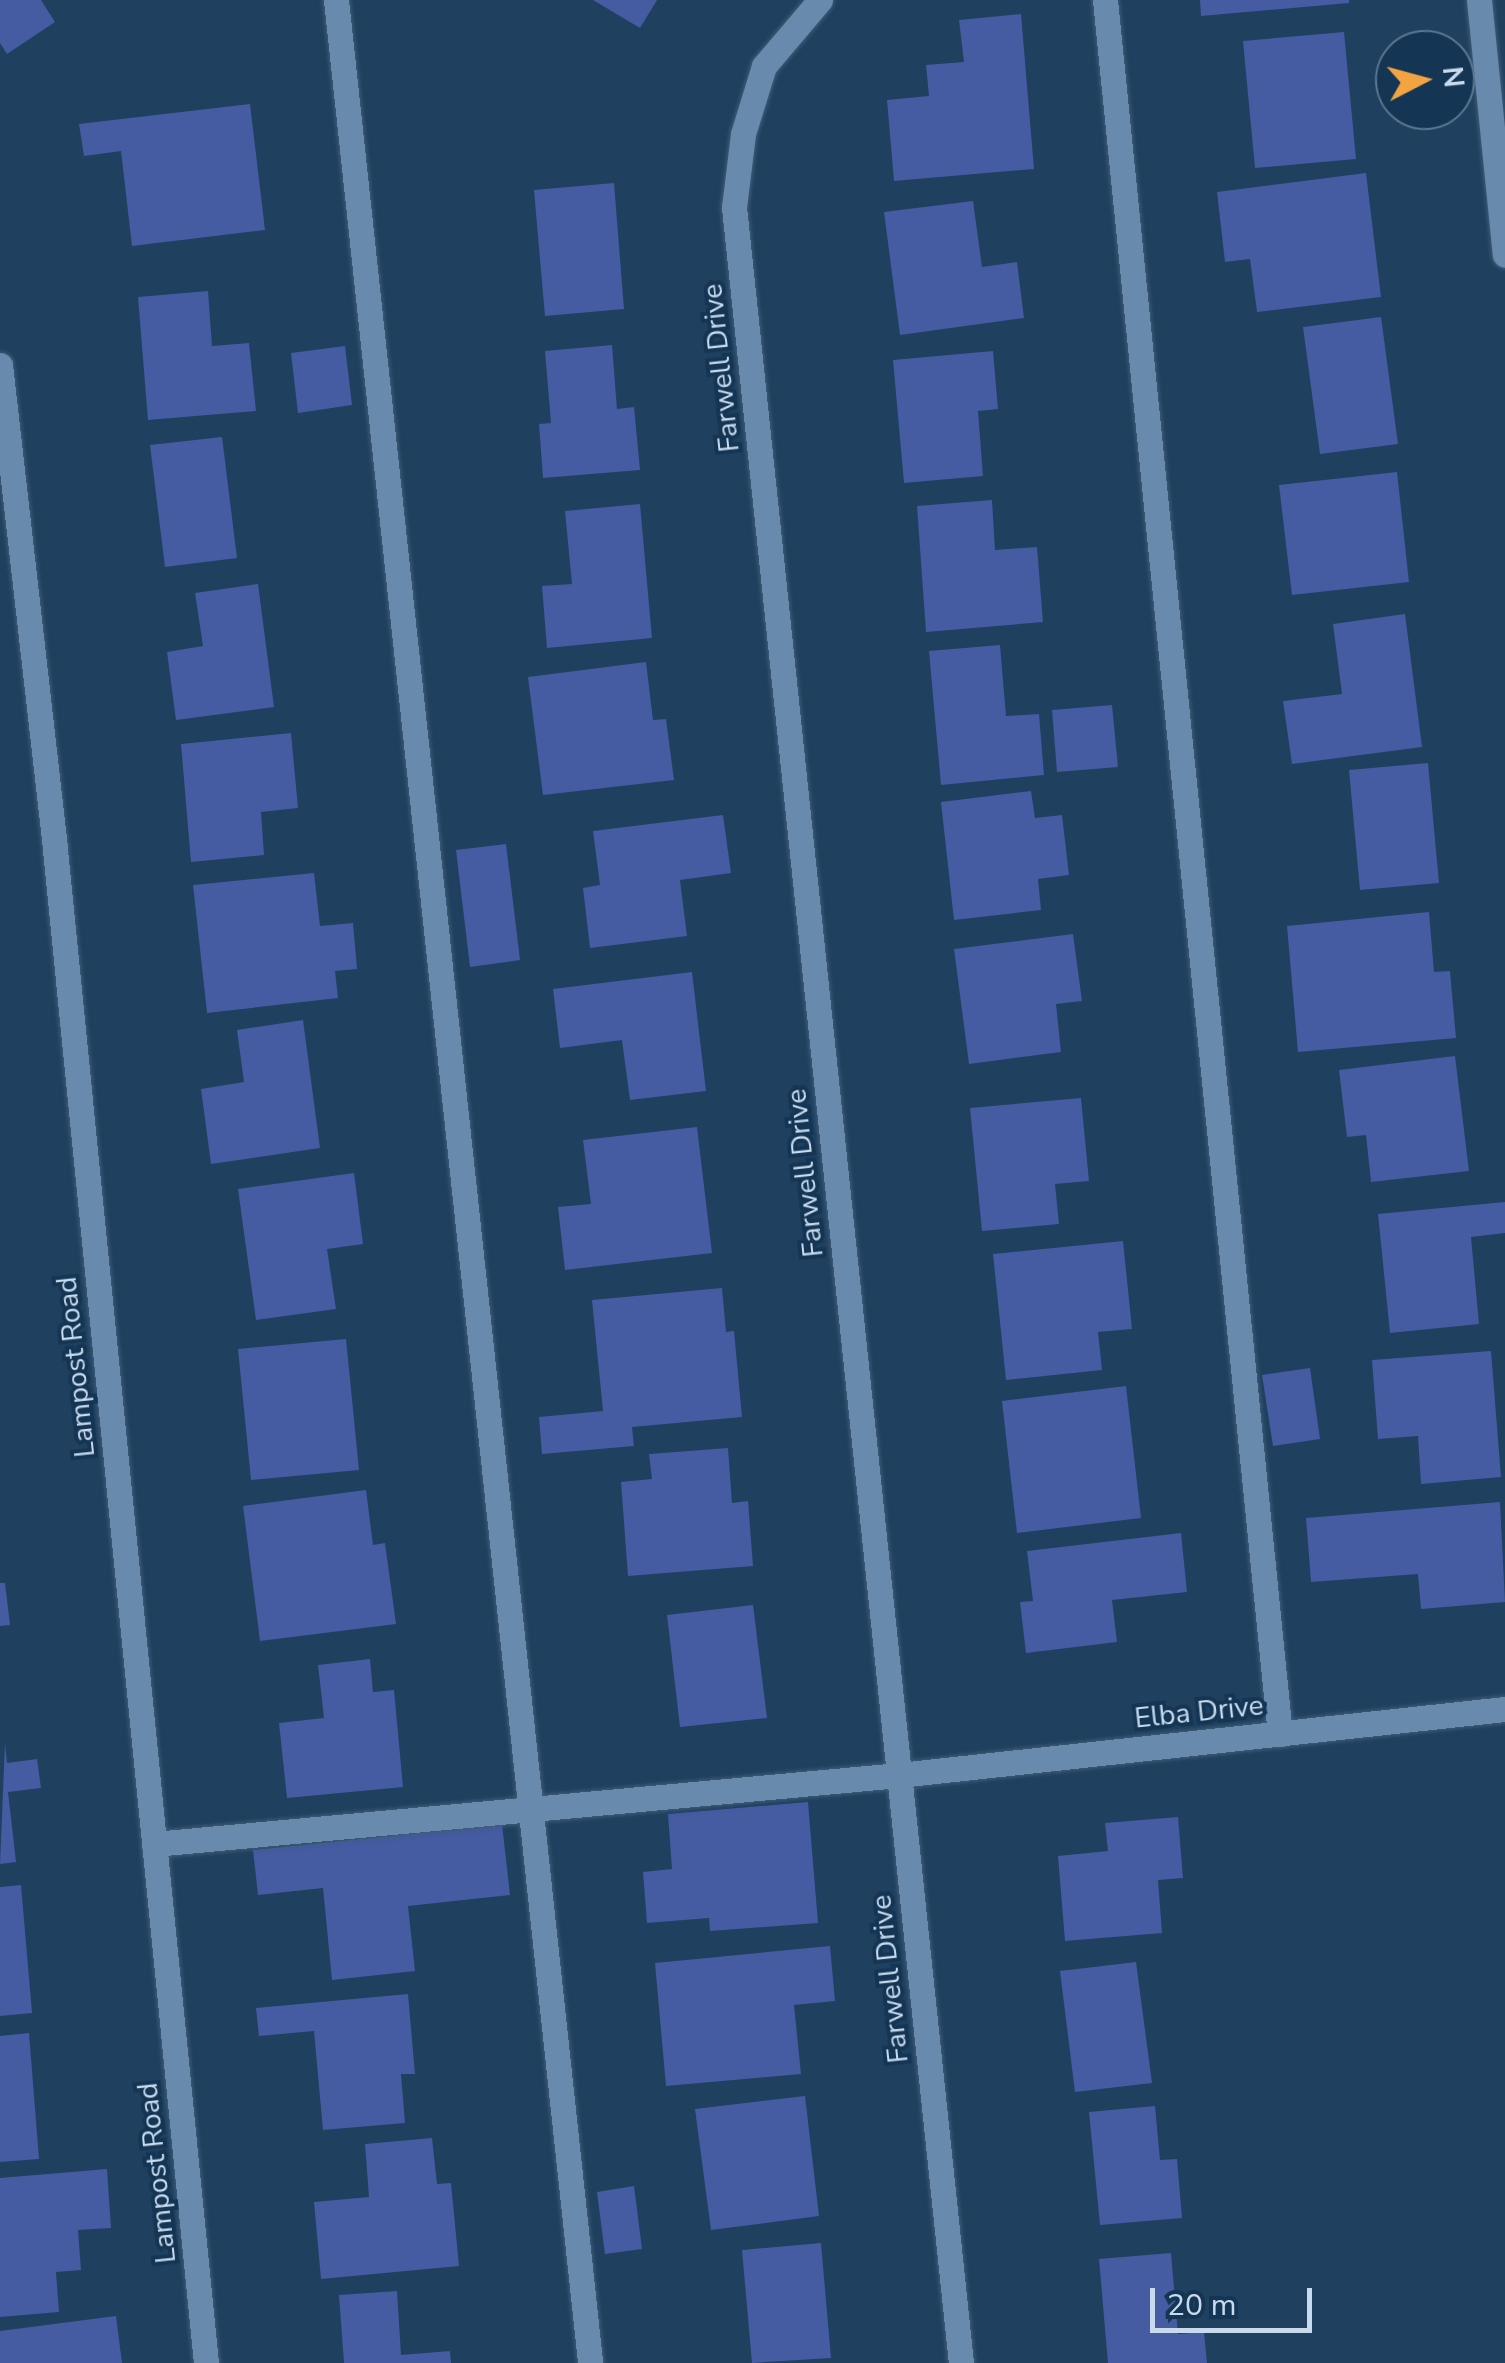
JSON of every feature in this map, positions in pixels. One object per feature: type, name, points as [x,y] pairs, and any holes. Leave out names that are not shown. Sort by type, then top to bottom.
[{"type":"street","points":[[336,0],[590,2363]]},
{"type":"street","name":"Farwell Drive","points":[[820,0],[764,66],[744,134],[734,207],[961,2363]]},
{"type":"street","points":[[1105,0],[1280,1734]]},
{"type":"street","points":[[1479,0],[1505,255]]},
{"type":"street","name":"Lampost Road","points":[[0,365],[206,2363]]},
{"type":"street","name":"Elba Drive","points":[[154,1844],[899,1776],[1505,1709]]},
{"type":"building","points":[[0,0],[41,0],[55,22],[7,54],[0,43]]},
{"type":"building","points":[[593,0],[657,0],[640,28]]},
{"type":"building","points":[[1200,0],[1349,0],[1349,3],[1201,16]]},
{"type":"building","points":[[1021,14],[1034,169],[894,181],[887,100],[929,96],[926,65],[964,62],[959,20]]},
{"type":"building","points":[[1344,32],[1356,159],[1255,168],[1243,41]]},
{"type":"building","points":[[250,104],[265,230],[132,246],[121,151],[84,156],[79,124]]},
{"type":"building","points":[[1366,173],[1381,297],[1257,312],[1250,259],[1225,262],[1217,192]]},
{"type":"building","points":[[614,183],[624,309],[545,316],[534,190]]},
{"type":"building","points":[[973,201],[982,267],[1017,262],[1024,318],[900,335],[884,212]]},
{"type":"building","points":[[208,291],[212,346],[249,343],[256,411],[148,420],[138,297]]},
{"type":"building","points":[[1381,317],[1398,444],[1320,454],[1303,327]]},
{"type":"building","points":[[612,345],[617,409],[634,407],[640,470],[543,478],[539,424],[551,423],[545,351]]},
{"type":"building","points":[[345,346],[352,405],[298,413],[291,353]]},
{"type":"building","points":[[993,351],[998,409],[978,411],[983,476],[904,483],[893,360]]},
{"type":"building","points":[[222,437],[237,558],[165,567],[150,445]]},
{"type":"building","points":[[1397,472],[1409,582],[1292,595],[1279,485]]},
{"type":"building","points":[[992,500],[995,550],[1037,547],[1043,622],[926,632],[917,506]]},
{"type":"building","points":[[640,504],[652,638],[547,648],[542,586],[572,584],[565,511]]},
{"type":"building","points":[[258,584],[274,707],[176,720],[167,652],[203,646],[195,593]]},
{"type":"building","points":[[1405,614],[1422,747],[1292,764],[1283,701],[1342,694],[1333,624]]},
{"type":"building","points":[[1000,645],[1006,716],[1039,714],[1044,775],[941,785],[929,651]]},
{"type":"building","points":[[646,662],[653,720],[666,719],[674,780],[543,795],[528,677]]},
{"type":"building","points":[[1112,705],[1118,767],[1057,772],[1052,710]]},
{"type":"building","points":[[291,733],[298,808],[261,812],[264,855],[191,862],[181,744]]},
{"type":"building","points":[[1428,763],[1439,883],[1360,890],[1349,770]]},
{"type":"building","points":[[1031,791],[1035,818],[1062,815],[1069,875],[1038,879],[1041,910],[954,920],[941,802]]},
{"type":"building","points":[[723,815],[731,873],[680,880],[687,936],[590,948],[583,888],[600,885],[593,831]]},
{"type":"building","points":[[506,844],[520,960],[470,967],[456,850]]},
{"type":"building","points":[[314,873],[320,926],[353,923],[357,969],[335,971],[338,998],[207,1013],[193,885]]},
{"type":"building","points":[[1429,912],[1434,972],[1450,971],[1456,1038],[1298,1052],[1287,926]]},
{"type":"building","points":[[1073,934],[1082,1001],[1056,1004],[1061,1052],[969,1064],[954,949]]},
{"type":"building","points":[[692,972],[706,1091],[630,1100],[622,1040],[560,1048],[553,989]]},
{"type":"building","points":[[303,1020],[320,1148],[211,1164],[201,1089],[244,1082],[237,1030]]},
{"type":"building","points":[[1455,1056],[1469,1171],[1371,1182],[1366,1135],[1347,1137],[1339,1070]]},
{"type":"building","points":[[1081,1098],[1089,1181],[1055,1184],[1059,1224],[982,1231],[970,1108]]},
{"type":"building","points":[[697,1127],[712,1253],[565,1270],[558,1207],[591,1204],[583,1140]]},
{"type":"building","points":[[354,1173],[363,1244],[327,1249],[336,1309],[256,1320],[238,1189]]},
{"type":"building","points":[[1505,1202],[1505,1233],[1471,1237],[1479,1324],[1390,1333],[1378,1214]]},
{"type":"building","points":[[1123,1241],[1132,1329],[1098,1332],[1102,1370],[1006,1380],[993,1254]]},
{"type":"building","points":[[722,1288],[726,1332],[734,1331],[742,1417],[632,1427],[634,1446],[542,1454],[539,1417],[603,1411],[592,1300]]},
{"type":"building","points":[[346,1339],[359,1470],[251,1480],[238,1349]]},
{"type":"building","points":[[1491,1351],[1501,1477],[1421,1484],[1418,1436],[1378,1439],[1372,1360]]},
{"type":"building","points":[[1310,1368],[1320,1439],[1273,1446],[1262,1375]]},
{"type":"building","points":[[1126,1386],[1141,1518],[1017,1533],[1002,1401]]},
{"type":"building","points":[[728,1448],[732,1503],[748,1501],[753,1566],[628,1576],[621,1482],[652,1479],[649,1454]]},
{"type":"building","points":[[366,1490],[373,1545],[385,1543],[396,1624],[260,1641],[243,1506]]},
{"type":"building","points":[[1500,1502],[1505,1602],[1421,1609],[1418,1574],[1311,1582],[1306,1518]]},
{"type":"building","points":[[1181,1533],[1187,1592],[1112,1600],[1117,1642],[1026,1653],[1020,1602],[1033,1601],[1027,1551]]},
{"type":"building","points":[[0,1583],[5,1583],[10,1625],[0,1626]]},
{"type":"building","points":[[753,1605],[767,1718],[680,1727],[667,1615]]},
{"type":"building","points":[[370,1659],[373,1692],[394,1690],[403,1787],[287,1798],[279,1723],[324,1718],[318,1665]]},
{"type":"building","points":[[5,1743],[7,1763],[37,1759],[41,1788],[8,1792],[16,1862],[0,1864]]},
{"type":"building","points":[[808,1802],[818,1923],[710,1931],[709,1918],[647,1923],[643,1872],[672,1869],[668,1814]]},
{"type":"building","points":[[1178,1817],[1183,1878],[1158,1880],[1162,1933],[1065,1941],[1058,1856],[1108,1851],[1105,1823]]},
{"type":"building","points":[[502,1824],[510,1895],[408,1906],[415,1971],[332,1980],[323,1888],[258,1895],[253,1850]]},
{"type":"building","points":[[21,1885],[32,2013],[0,2016],[0,1887]]},
{"type":"building","points":[[830,1946],[835,2001],[794,2005],[801,2074],[666,2086],[655,1963]]},
{"type":"building","points":[[1136,1962],[1152,2083],[1075,2092],[1060,1971]]},
{"type":"building","points":[[408,1994],[415,2074],[401,2074],[405,2123],[323,2130],[314,2031],[259,2036],[256,2008]]},
{"type":"building","points":[[29,2033],[39,2159],[0,2162],[0,2036]]},
{"type":"building","points":[[805,2096],[819,2216],[711,2230],[695,2109]]},
{"type":"building","points":[[1155,2106],[1160,2160],[1177,2159],[1182,2218],[1100,2225],[1089,2112]]},
{"type":"building","points":[[432,2138],[437,2184],[451,2183],[459,2266],[321,2279],[314,2202],[369,2197],[365,2144]]},
{"type":"building","points":[[107,2169],[111,2228],[78,2230],[81,2270],[56,2272],[59,2312],[0,2317],[0,2178]]},
{"type":"building","points":[[634,2186],[642,2249],[605,2254],[597,2192]]},
{"type":"building","points":[[821,2243],[831,2358],[752,2363],[742,2250]]},
{"type":"building","points":[[1171,2253],[1178,2334],[1204,2332],[1207,2363],[1108,2363],[1099,2259]]},
{"type":"building","points":[[397,2291],[401,2355],[450,2351],[451,2363],[344,2363],[339,2295]]},
{"type":"building","points":[[116,2316],[122,2363],[0,2363],[0,2331]]}]
